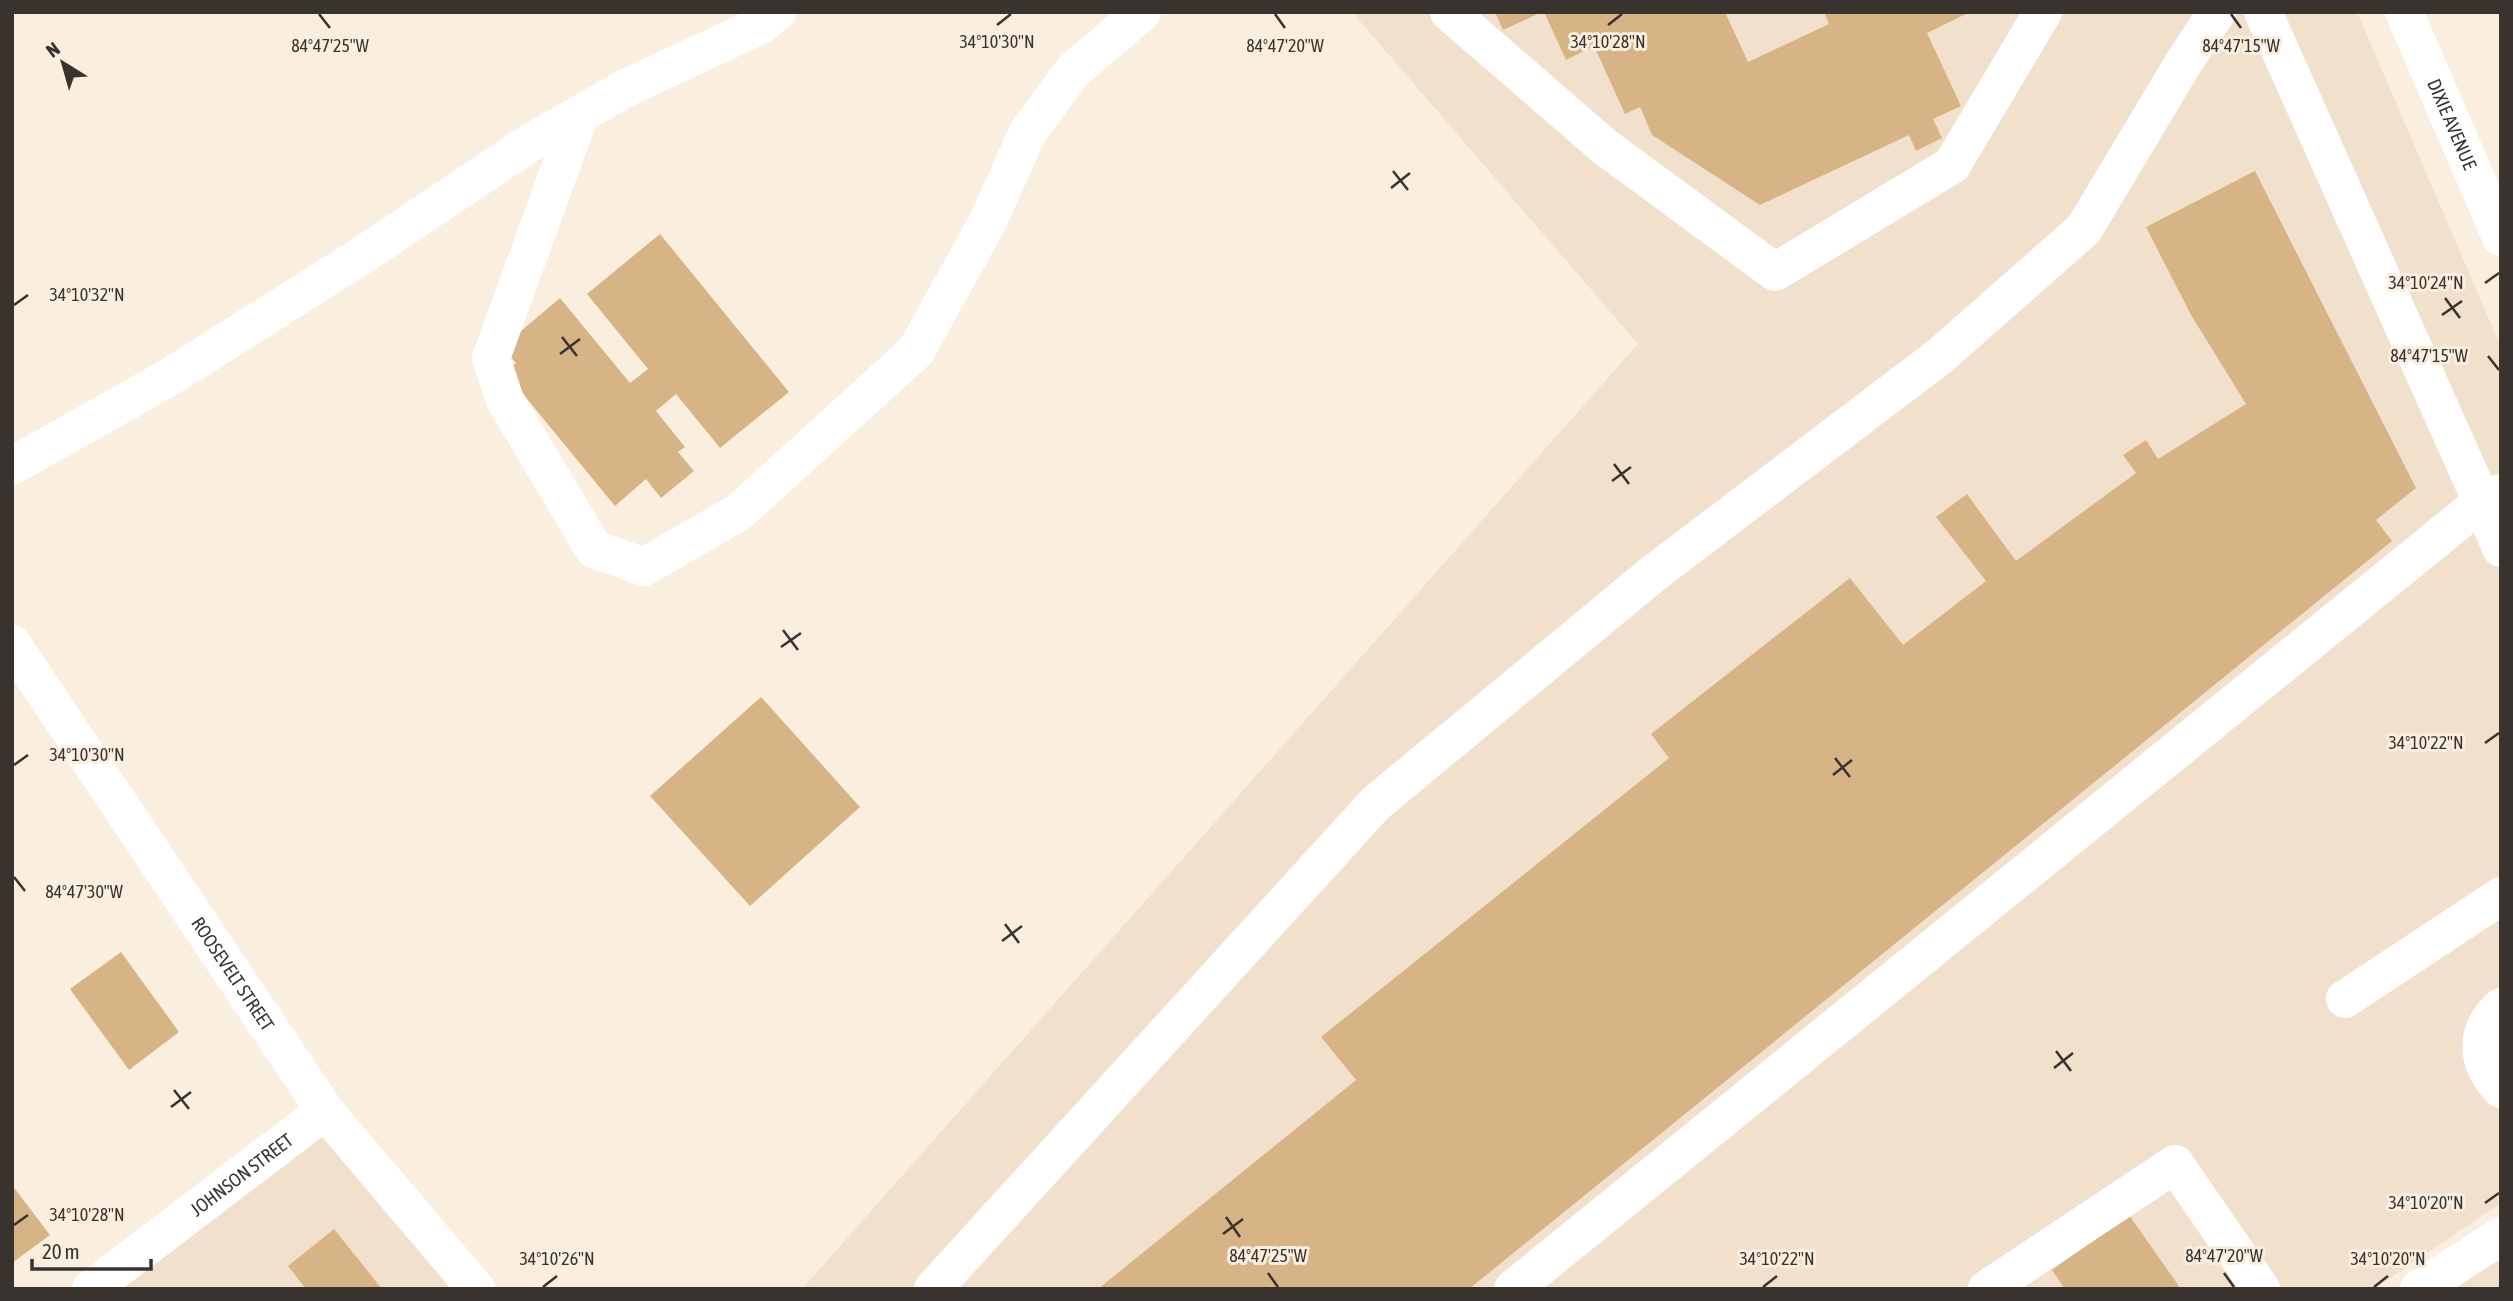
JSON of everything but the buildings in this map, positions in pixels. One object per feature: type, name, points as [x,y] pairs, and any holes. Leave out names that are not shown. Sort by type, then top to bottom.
[{"type":"street","points":[[12,466],[168,378],[358,258],[528,144],[626,88],[761,25],[777,12]]},
{"type":"street","points":[[580,114],[491,358],[505,400],[594,549],[644,566],[740,512],[916,351],[987,223],[1028,132],[1072,72],[1142,12]]},
{"type":"street","points":[[1449,12],[1605,147],[1775,272],[1952,165],[2043,12]]},
{"type":"street","points":[[933,1289],[1376,803],[1654,573],[1940,356],[2084,229],[2217,12]]},
{"type":"street","points":[[2263,12],[2491,497],[2501,548]]},
{"type":"street","name":"DIXIE AVENUE","points":[[2404,12],[2501,237]]},
{"type":"street","points":[[1513,1289],[2491,497]]},
{"type":"street","name":"ROOSEVELT STREET","points":[[12,645],[325,1111],[476,1289]]},
{"type":"street","points":[[2345,999],[2501,896]]},
{"type":"street","points":[[2501,1007],[2490,1018],[2483,1033],[2482,1049],[2483,1065],[2501,1089]]},
{"type":"street","name":"JOHNSON STREET","points":[[92,1289],[325,1111]]},
{"type":"street","points":[[1987,1289],[2175,1164],[2261,1289]]},
{"type":"street","points":[[2419,1289],[2501,1236]]},
{"type":"shaded area","points":[[1352,12],[2357,12],[2501,347],[2501,1203],[2374,1289],[802,1289],[1638,344]]},
{"type":"shaded area","points":[[325,1111],[476,1289],[97,1289]]},
{"type":"shaded area","points":[[2501,1239],[2501,1289],[2424,1289]]}]
